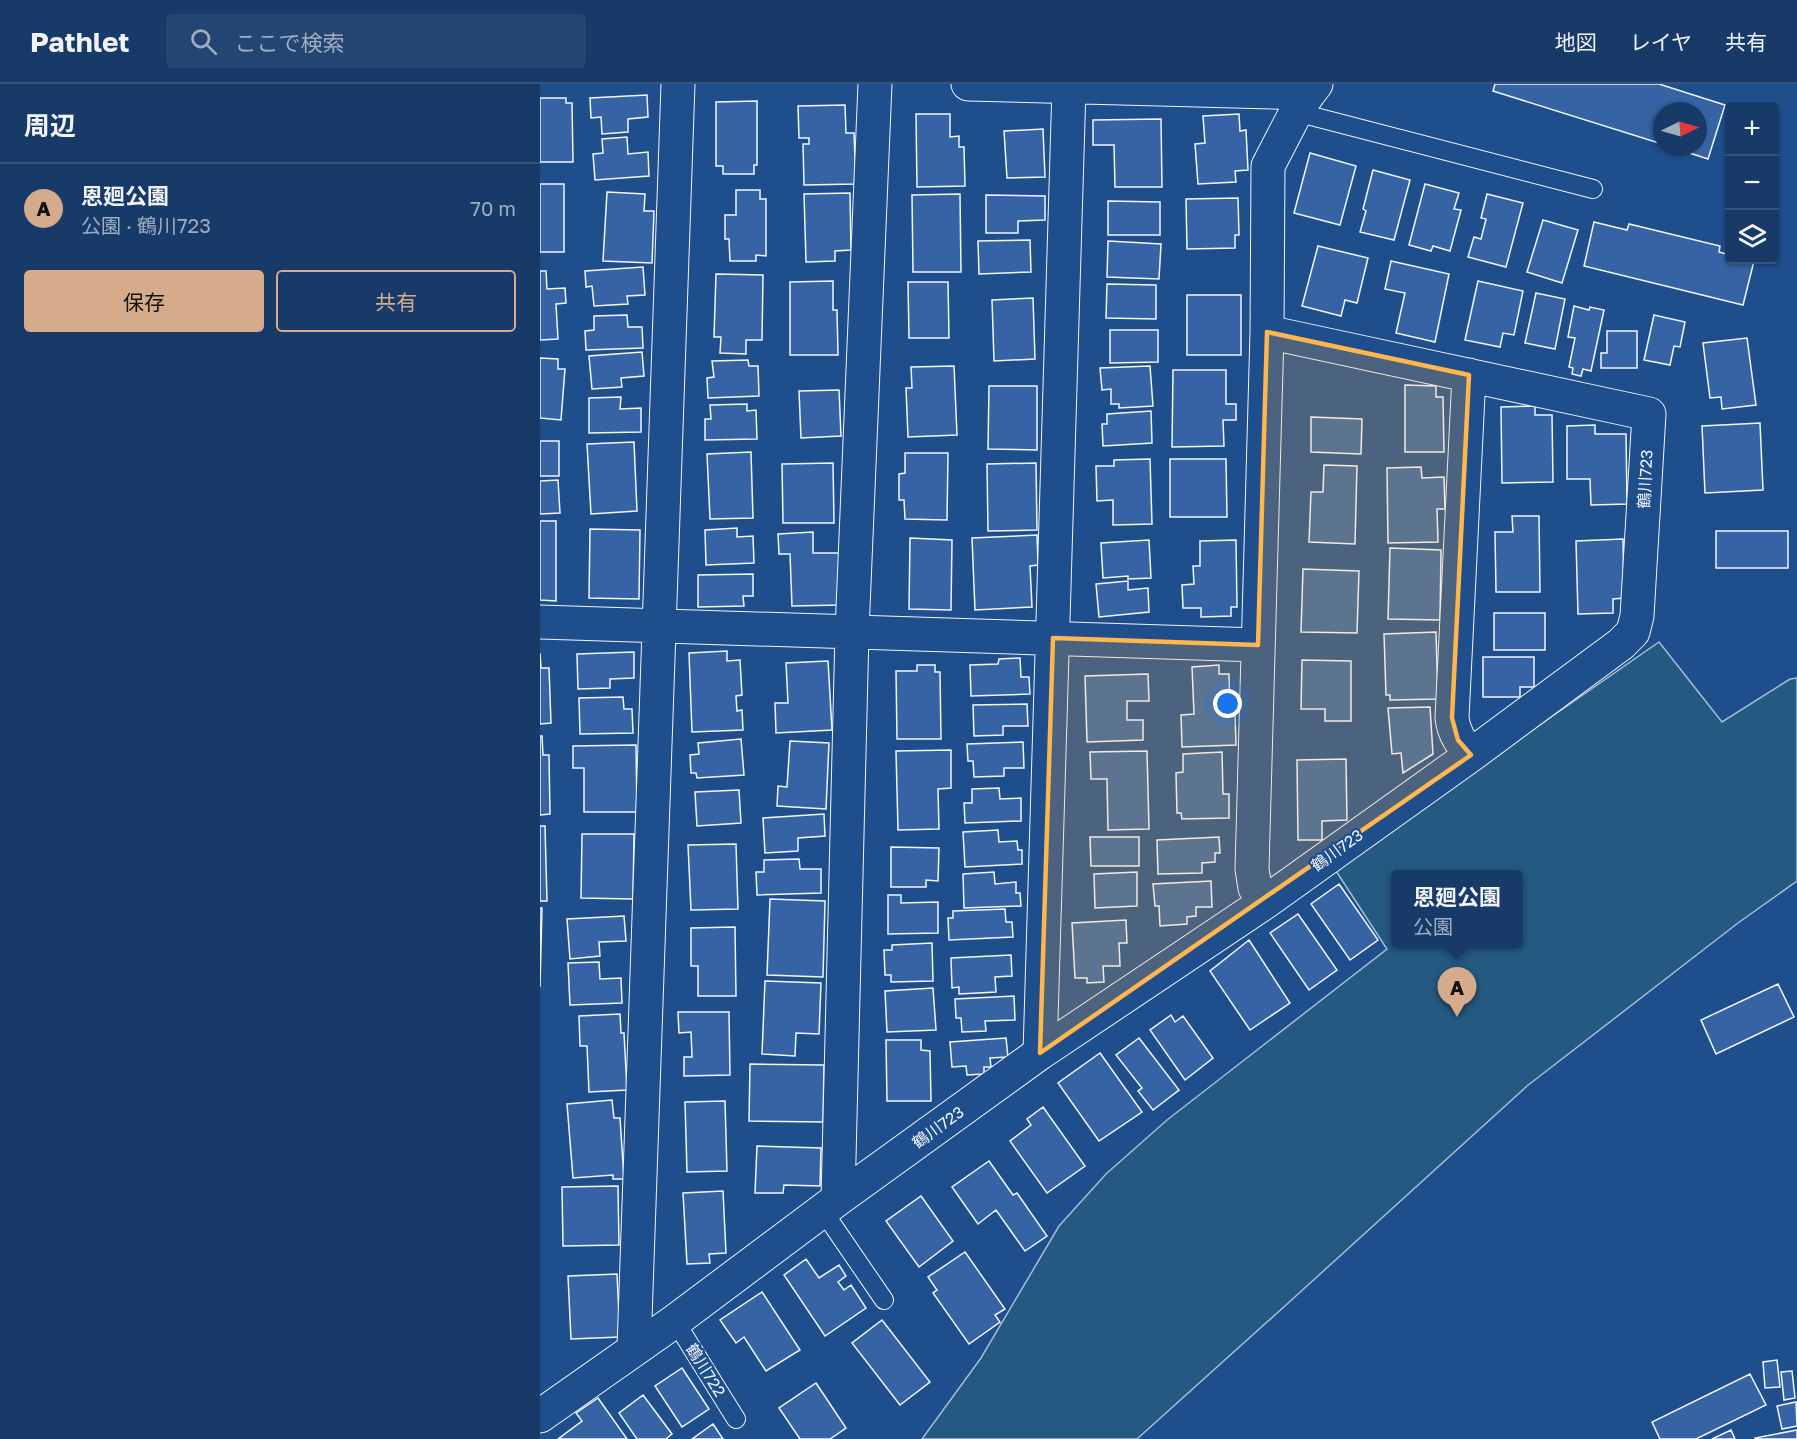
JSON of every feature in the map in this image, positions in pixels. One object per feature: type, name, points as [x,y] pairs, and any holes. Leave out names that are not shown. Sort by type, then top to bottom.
[{"type":"street","points":[[634,1348],[678,84]]},
{"type":"street","points":[[831,1205],[852,632],[876,84]]},
{"type":"street","points":[[968,84],[1307,96],[1268,166],[1267,332],[1252,869],[1255,888],[1264,903]]},
{"type":"street","points":[[1040,1053],[1069,87]]},
{"type":"street","name":"鶴川723","points":[[540,1416],[675,1321],[1040,1053],[1264,903],[1472,755],[1621,644],[1633,632],[1637,616],[1649,414],[1267,332]]},
{"type":"street","points":[[1469,375],[1452,718],[1458,740],[1472,755]]},
{"type":"street","points":[[540,622],[1258,645]]},
{"type":"lane","points":[[1307,96],[1593,189]]},
{"type":"lane","points":[[831,1205],[884,1300]]},
{"type":"lane","name":"鶴川722","points":[[675,1321],[736,1419]]},
{"type":"highlighted area","points":[[1267,332],[1469,375],[1452,718],[1458,740],[1471,755],[1040,1053],[1053,638],[1258,645]]},
{"type":"shaded area","points":[[1659,642],[1722,722],[1790,679],[1797,678],[1797,881],[1738,923],[1527,1086],[1137,1439],[922,1439],[981,1358],[1059,1226],[1106,1174],[1167,1120],[1387,949],[1334,868]]},
{"type":"building","points":[[1495,84],[1659,84],[1725,105],[1708,159],[1699,156],[1707,156],[1707,102],[1653,102],[1653,141],[1493,91]]},
{"type":"building","points":[[647,95],[648,117],[628,119],[628,132],[602,134],[601,117],[591,118],[590,98]]},
{"type":"building","points":[[540,98],[566,98],[566,103],[572,103],[573,162],[540,162]]},
{"type":"building","points":[[757,101],[757,165],[754,165],[754,174],[723,174],[723,166],[716,166],[716,102]]},
{"type":"building","points":[[845,105],[846,133],[854,133],[856,184],[804,185],[803,144],[809,144],[809,138],[799,138],[798,106]]},
{"type":"building","points":[[916,114],[950,114],[950,137],[959,136],[959,147],[964,147],[965,186],[917,187]]},
{"type":"building","points":[[1239,114],[1240,131],[1246,130],[1248,170],[1235,171],[1236,182],[1198,184],[1195,144],[1205,143],[1203,116]]},
{"type":"building","points":[[1161,119],[1162,187],[1115,187],[1114,145],[1093,145],[1093,120]]},
{"type":"building","points":[[1043,129],[1045,177],[1007,178],[1004,131]]},
{"type":"building","points":[[627,137],[628,154],[648,152],[649,176],[595,180],[593,154],[603,153],[602,139]]},
{"type":"building","points":[[1310,153],[1356,166],[1340,225],[1294,213]]},
{"type":"building","points":[[1373,170],[1410,180],[1394,240],[1360,232]]},
{"type":"building","points":[[540,184],[564,184],[564,252],[540,252]]},
{"type":"building","points":[[1425,184],[1459,193],[1454,209],[1461,210],[1450,251],[1433,246],[1431,251],[1409,245]]},
{"type":"building","points":[[736,190],[760,190],[760,199],[766,199],[766,256],[756,255],[756,261],[730,261],[729,239],[725,239],[725,215],[736,215]]},
{"type":"building","points":[[607,192],[645,194],[644,211],[654,211],[652,263],[603,261]]},
{"type":"building","points":[[850,193],[851,250],[835,251],[835,261],[806,262],[804,194]]},
{"type":"building","points":[[960,194],[961,272],[913,272],[912,195]]},
{"type":"building","points":[[1487,194],[1523,203],[1506,267],[1468,257],[1474,237],[1481,239],[1486,219],[1481,218]]},
{"type":"building","points":[[986,195],[1045,196],[1045,220],[1018,221],[1018,233],[986,233]]},
{"type":"building","points":[[1238,198],[1239,235],[1235,235],[1235,248],[1187,249],[1186,199]]},
{"type":"building","points":[[1108,201],[1160,202],[1160,235],[1108,235]]},
{"type":"building","points":[[1543,220],[1578,230],[1562,283],[1527,272]]},
{"type":"building","points":[[1594,222],[1627,230],[1629,224],[1720,246],[1719,252],[1725,254],[1725,264],[1753,264],[1743,305],[1584,266]]},
{"type":"building","points":[[1030,240],[1031,272],[979,274],[978,241]]},
{"type":"building","points":[[1108,241],[1161,244],[1159,279],[1107,277]]},
{"type":"building","points":[[1318,246],[1368,258],[1357,303],[1345,300],[1341,316],[1302,306]]},
{"type":"building","points":[[1391,261],[1449,274],[1435,342],[1396,333],[1405,293],[1385,289]]},
{"type":"building","points":[[643,267],[645,295],[627,296],[628,304],[594,306],[592,286],[586,287],[585,271]]},
{"type":"building","points":[[540,271],[546,271],[547,289],[565,288],[566,303],[556,304],[558,339],[540,340]]},
{"type":"building","points":[[716,274],[763,275],[762,340],[746,340],[746,354],[720,353],[721,337],[714,337]]},
{"type":"building","points":[[833,281],[833,310],[837,310],[838,355],[790,355],[790,282]]},
{"type":"building","points":[[1478,281],[1523,291],[1514,335],[1503,333],[1500,347],[1465,340]]},
{"type":"building","points":[[908,282],[948,282],[949,338],[909,338]]},
{"type":"building","points":[[1107,284],[1156,285],[1156,319],[1106,318]]},
{"type":"building","points":[[1536,293],[1565,299],[1555,349],[1525,343]]},
{"type":"building","points":[[1187,295],[1241,295],[1241,355],[1187,355]]},
{"type":"building","points":[[1033,298],[1035,359],[994,361],[992,300]]},
{"type":"building","points":[[1574,306],[1589,310],[1590,307],[1604,310],[1591,371],[1583,369],[1581,376],[1572,374],[1573,368],[1569,367],[1575,338],[1568,337]]},
{"type":"building","points":[[627,315],[628,327],[642,327],[643,348],[586,350],[585,331],[594,330],[594,316]]},
{"type":"building","points":[[1654,315],[1685,322],[1680,347],[1674,346],[1670,365],[1644,360]]},
{"type":"building","points":[[1110,330],[1158,330],[1158,362],[1110,363]]},
{"type":"building","points":[[1607,331],[1637,331],[1637,368],[1601,368],[1601,353],[1607,353]]},
{"type":"building","points":[[1747,338],[1756,405],[1722,409],[1721,397],[1710,398],[1703,343]]},
{"type":"building","points":[[642,352],[644,376],[621,378],[622,387],[592,389],[589,356]]},
{"type":"building","points":[[540,358],[558,359],[558,369],[565,369],[561,420],[540,418]]},
{"type":"building","points":[[748,360],[749,366],[758,366],[759,396],[708,398],[707,378],[714,377],[712,361]]},
{"type":"building","points":[[954,366],[957,435],[908,437],[906,388],[912,388],[911,367]]},
{"type":"building","points":[[1150,366],[1153,406],[1119,408],[1119,404],[1111,404],[1111,389],[1102,390],[1100,368]]},
{"type":"building","points":[[1173,370],[1226,370],[1226,404],[1236,404],[1236,420],[1223,420],[1224,446],[1172,447]]},
{"type":"building","points":[[1405,385],[1436,386],[1436,397],[1443,397],[1444,452],[1405,452]]},
{"type":"building","points":[[989,386],[1037,386],[1037,450],[988,449]]},
{"type":"building","points":[[839,390],[841,436],[801,438],[799,391]]},
{"type":"building","points":[[621,397],[620,409],[641,408],[641,432],[589,433],[589,398]]},
{"type":"building","points":[[747,404],[747,411],[756,410],[757,439],[705,440],[705,419],[711,419],[710,405]]},
{"type":"building","points":[[1535,406],[1535,415],[1552,415],[1553,482],[1502,483],[1501,407]]},
{"type":"building","points":[[1151,411],[1152,443],[1103,446],[1102,424],[1107,424],[1107,414]]},
{"type":"building","points":[[1311,417],[1362,419],[1361,454],[1311,452]]},
{"type":"building","points":[[1760,423],[1763,490],[1705,493],[1702,426]]},
{"type":"building","points":[[1595,425],[1595,434],[1626,434],[1627,504],[1591,505],[1590,479],[1567,479],[1567,426]]},
{"type":"building","points":[[540,441],[559,441],[559,476],[540,476]]},
{"type":"building","points":[[634,442],[637,511],[591,514],[587,444]]},
{"type":"building","points":[[751,452],[753,518],[710,519],[707,454]]},
{"type":"building","points":[[905,453],[948,453],[947,520],[905,519],[904,500],[899,500],[899,474],[905,473]]},
{"type":"building","points":[[1150,459],[1152,524],[1113,525],[1113,500],[1097,501],[1096,466],[1114,466],[1114,460]]},
{"type":"building","points":[[1170,459],[1226,459],[1227,517],[1170,517]]},
{"type":"building","points":[[833,463],[834,523],[783,523],[782,464]]},
{"type":"building","points":[[1036,463],[1037,530],[988,531],[987,464]]},
{"type":"building","points":[[1324,465],[1357,466],[1355,544],[1309,542],[1311,492],[1323,492]]},
{"type":"building","points":[[1421,467],[1422,478],[1444,477],[1445,509],[1437,509],[1438,542],[1388,543],[1387,468]]},
{"type":"building","points":[[558,480],[560,513],[540,514],[540,481]]},
{"type":"building","points":[[1512,516],[1539,516],[1540,592],[1496,592],[1495,532],[1513,532]]},
{"type":"building","points":[[540,521],[556,521],[556,601],[540,600]]},
{"type":"building","points":[[737,528],[737,537],[753,536],[754,563],[706,565],[705,530]]},
{"type":"building","points":[[590,529],[640,530],[639,599],[589,598]]},
{"type":"building","points":[[1716,531],[1788,531],[1788,568],[1716,568]]},
{"type":"building","points":[[813,532],[813,553],[839,553],[841,605],[792,606],[790,554],[779,554],[778,534]]},
{"type":"building","points":[[1037,535],[1038,565],[1030,566],[1032,607],[975,610],[972,538]]},
{"type":"building","points":[[910,538],[952,540],[951,610],[909,609]]},
{"type":"building","points":[[1623,539],[1624,598],[1613,599],[1613,613],[1578,614],[1576,541]]},
{"type":"building","points":[[1149,540],[1151,578],[1128,579],[1128,576],[1103,578],[1101,543]]},
{"type":"building","points":[[1236,540],[1237,607],[1231,607],[1231,616],[1201,617],[1201,608],[1183,608],[1182,585],[1194,584],[1193,566],[1200,566],[1200,541]]},
{"type":"building","points":[[1390,548],[1441,550],[1440,620],[1388,619]]},
{"type":"building","points":[[1303,569],[1359,571],[1357,633],[1301,632]]},
{"type":"building","points":[[753,574],[753,596],[743,596],[744,606],[698,607],[698,575]]},
{"type":"building","points":[[1128,581],[1128,590],[1148,588],[1149,612],[1099,617],[1096,584]]},
{"type":"building","points":[[1494,613],[1545,613],[1545,650],[1494,650]]},
{"type":"building","points":[[1436,632],[1438,699],[1390,700],[1390,695],[1386,695],[1384,634]]},
{"type":"building","points":[[727,651],[727,661],[740,660],[742,695],[736,696],[737,711],[742,710],[743,730],[692,732],[689,653]]},
{"type":"building","points":[[634,652],[634,678],[610,679],[610,688],[578,689],[577,654]]},
{"type":"building","points":[[540,653],[541,668],[549,668],[551,723],[540,724]]},
{"type":"building","points":[[1483,657],[1534,657],[1534,687],[1520,687],[1520,697],[1483,697]]},
{"type":"building","points":[[1020,658],[1021,677],[1029,677],[1030,694],[971,696],[970,665],[998,664],[999,659]]},
{"type":"building","points":[[1302,660],[1351,661],[1351,721],[1325,721],[1325,709],[1301,709]]},
{"type":"building","points":[[828,661],[832,730],[776,733],[775,703],[788,703],[786,663]]},
{"type":"building","points":[[917,665],[935,665],[935,672],[940,672],[941,739],[897,739],[896,671],[917,671]]},
{"type":"building","points":[[1219,665],[1219,674],[1229,674],[1230,714],[1235,714],[1236,745],[1182,747],[1181,715],[1194,714],[1192,667]]},
{"type":"building","points":[[1148,674],[1149,701],[1127,701],[1127,720],[1143,720],[1143,740],[1087,742],[1085,676]]},
{"type":"building","points":[[623,697],[624,709],[632,709],[633,733],[580,734],[579,698]]},
{"type":"building","points":[[1027,704],[1028,726],[1003,726],[1003,735],[974,736],[973,705]]},
{"type":"building","points":[[1430,707],[1433,754],[1403,773],[1401,753],[1392,754],[1388,708]]},
{"type":"building","points":[[540,736],[542,736],[543,755],[549,755],[550,814],[540,815]]},
{"type":"building","points":[[741,739],[744,775],[697,778],[696,773],[691,773],[690,755],[699,754],[698,743]]},
{"type":"building","points":[[790,741],[829,743],[826,809],[777,806],[778,786],[787,787]]},
{"type":"building","points":[[1023,742],[1024,768],[1004,768],[1004,776],[974,777],[973,761],[968,761],[967,744]]},
{"type":"building","points":[[636,745],[637,812],[584,812],[584,768],[573,768],[573,746]]},
{"type":"building","points":[[951,750],[951,788],[938,789],[939,829],[898,830],[896,751]]},
{"type":"building","points":[[1147,751],[1149,829],[1108,830],[1107,779],[1091,779],[1090,752]]},
{"type":"building","points":[[1222,752],[1223,794],[1229,794],[1229,818],[1182,819],[1181,813],[1177,813],[1176,773],[1183,772],[1183,754]]},
{"type":"building","points":[[1346,759],[1347,820],[1322,821],[1322,840],[1298,840],[1297,760]]},
{"type":"building","points":[[999,788],[1000,799],[1021,798],[1021,821],[965,823],[964,803],[972,803],[972,789]]},
{"type":"building","points":[[739,790],[741,823],[697,826],[695,792]]},
{"type":"building","points":[[824,814],[825,836],[798,838],[798,851],[765,853],[763,818]]},
{"type":"building","points":[[540,826],[545,826],[547,901],[540,901]]},
{"type":"building","points":[[998,830],[999,842],[1017,841],[1018,850],[1022,850],[1022,864],[965,867],[963,832]]},
{"type":"building","points":[[582,834],[634,834],[633,899],[581,898]]},
{"type":"building","points":[[1090,837],[1139,837],[1139,866],[1091,866]]},
{"type":"building","points":[[1219,837],[1220,853],[1215,853],[1215,862],[1202,863],[1202,873],[1158,874],[1157,840]]},
{"type":"building","points":[[736,844],[738,909],[691,910],[688,845]]},
{"type":"building","points":[[891,847],[939,848],[938,881],[926,880],[926,887],[891,887]]},
{"type":"building","points":[[799,859],[800,869],[821,869],[821,893],[757,895],[756,872],[764,872],[764,860]]},
{"type":"building","points":[[994,872],[995,884],[1016,882],[1016,893],[1020,893],[1021,906],[964,908],[963,874]]},
{"type":"building","points":[[1137,872],[1137,906],[1095,908],[1094,874]]},
{"type":"building","points":[[1211,881],[1212,907],[1196,907],[1196,916],[1187,917],[1187,924],[1160,926],[1159,906],[1155,906],[1153,884]]},
{"type":"building","points":[[1339,884],[1378,940],[1350,960],[1311,904]]},
{"type":"building","points":[[888,895],[901,895],[901,903],[938,902],[938,933],[888,934]]},
{"type":"building","points":[[770,899],[825,901],[823,977],[767,975]]},
{"type":"building","points":[[540,908],[542,908],[540,987]]},
{"type":"building","points":[[1005,909],[1006,922],[1012,922],[1013,937],[949,940],[948,918],[953,918],[953,911]]},
{"type":"building","points":[[1298,914],[1337,970],[1309,990],[1270,933]]},
{"type":"building","points":[[624,916],[626,941],[599,942],[600,956],[570,959],[567,919]]},
{"type":"building","points":[[1126,920],[1127,943],[1119,943],[1120,966],[1103,966],[1104,982],[1087,983],[1087,978],[1075,978],[1072,923]]},
{"type":"building","points":[[735,927],[736,996],[698,996],[698,966],[691,966],[691,928]]},
{"type":"building","points":[[1249,940],[1290,1003],[1250,1030],[1210,971]]},
{"type":"building","points":[[932,943],[933,981],[891,982],[891,975],[885,975],[884,950],[892,950],[892,945]]},
{"type":"building","points":[[1011,955],[1012,976],[995,977],[996,992],[959,994],[959,987],[952,988],[951,958]]},
{"type":"building","points":[[599,962],[600,979],[621,978],[622,1003],[570,1005],[568,963]]},
{"type":"building","points":[[765,981],[821,983],[819,1034],[796,1033],[795,1056],[762,1054]]},
{"type":"building","points":[[1778,984],[1794,1017],[1716,1054],[1701,1020]]},
{"type":"building","points":[[933,988],[936,1030],[887,1032],[885,991]]},
{"type":"building","points":[[1014,996],[1015,1020],[985,1021],[986,1031],[962,1032],[961,1018],[956,1018],[955,999]]},
{"type":"building","points":[[678,1012],[729,1012],[730,1075],[684,1076],[684,1057],[692,1057],[691,1032],[679,1033]]},
{"type":"building","points":[[620,1014],[621,1033],[624,1033],[627,1090],[589,1092],[587,1046],[580,1046],[579,1016]]},
{"type":"building","points":[[1171,1015],[1175,1022],[1183,1016],[1213,1058],[1185,1080],[1150,1030]]},
{"type":"building","points":[[1006,1038],[1008,1057],[990,1058],[991,1067],[984,1067],[984,1074],[967,1075],[966,1066],[952,1067],[950,1042]]},
{"type":"building","points":[[1139,1038],[1179,1090],[1153,1110],[1138,1091],[1142,1088],[1116,1055]]},
{"type":"building","points":[[886,1040],[921,1040],[921,1050],[930,1051],[931,1101],[887,1101]]},
{"type":"building","points":[[1100,1053],[1142,1112],[1099,1141],[1058,1083]]},
{"type":"building","points":[[750,1064],[824,1065],[823,1122],[749,1121]]},
{"type":"building","points":[[612,1100],[614,1118],[620,1118],[624,1179],[613,1179],[613,1175],[573,1178],[567,1104]]},
{"type":"building","points":[[725,1101],[727,1171],[687,1172],[685,1102]]},
{"type":"building","points":[[1043,1107],[1085,1166],[1047,1193],[1010,1141],[1031,1125],[1027,1119]]},
{"type":"building","points":[[757,1146],[821,1148],[820,1186],[784,1185],[783,1193],[755,1193]]},
{"type":"building","points":[[989,1161],[1013,1195],[1017,1193],[1047,1236],[1025,1251],[996,1210],[978,1224],[952,1187]]},
{"type":"building","points":[[618,1186],[619,1245],[563,1246],[562,1187]]},
{"type":"building","points":[[723,1191],[726,1253],[709,1254],[710,1263],[687,1264],[683,1193]]},
{"type":"building","points":[[921,1196],[953,1241],[919,1267],[886,1221]]},
{"type":"building","points":[[965,1252],[1005,1309],[995,1315],[1000,1322],[969,1344],[933,1293],[937,1290],[928,1277]]},
{"type":"building","points":[[806,1259],[819,1278],[839,1265],[846,1276],[838,1282],[844,1290],[851,1285],[866,1308],[825,1336],[784,1275]]},
{"type":"building","points":[[617,1274],[620,1337],[571,1339],[568,1276]]},
{"type":"building","points":[[762,1292],[800,1350],[766,1371],[744,1337],[736,1343],[720,1320]]},
{"type":"building","points":[[882,1320],[930,1382],[900,1405],[852,1343]]},
{"type":"building","points":[[1777,1360],[1780,1387],[1765,1388],[1763,1362]]},
{"type":"building","points":[[682,1368],[709,1409],[682,1427],[655,1386]]},
{"type":"building","points":[[1792,1371],[1795,1398],[1784,1400],[1781,1372]]},
{"type":"building","points":[[1750,1374],[1766,1405],[1696,1439],[1660,1439],[1652,1422]]},
{"type":"building","points":[[816,1383],[846,1428],[830,1439],[800,1439],[779,1408]]},
{"type":"building","points":[[643,1395],[672,1434],[666,1439],[637,1439],[619,1413]]},
{"type":"building","points":[[598,1398],[627,1439],[558,1439],[582,1421],[576,1413]]},
{"type":"building","points":[[1796,1402],[1797,1426],[1782,1429],[1777,1406]]},
{"type":"building","points":[[713,1424],[723,1439],[692,1439]]},
{"type":"building","points":[[1731,1430],[1735,1439],[1712,1439]]},
{"type":"building","points":[[1797,1430],[1797,1439],[1755,1439],[1755,1438]]},
{"type":"place","name":"恩廻公園","points":[[1457,1017]]}]
